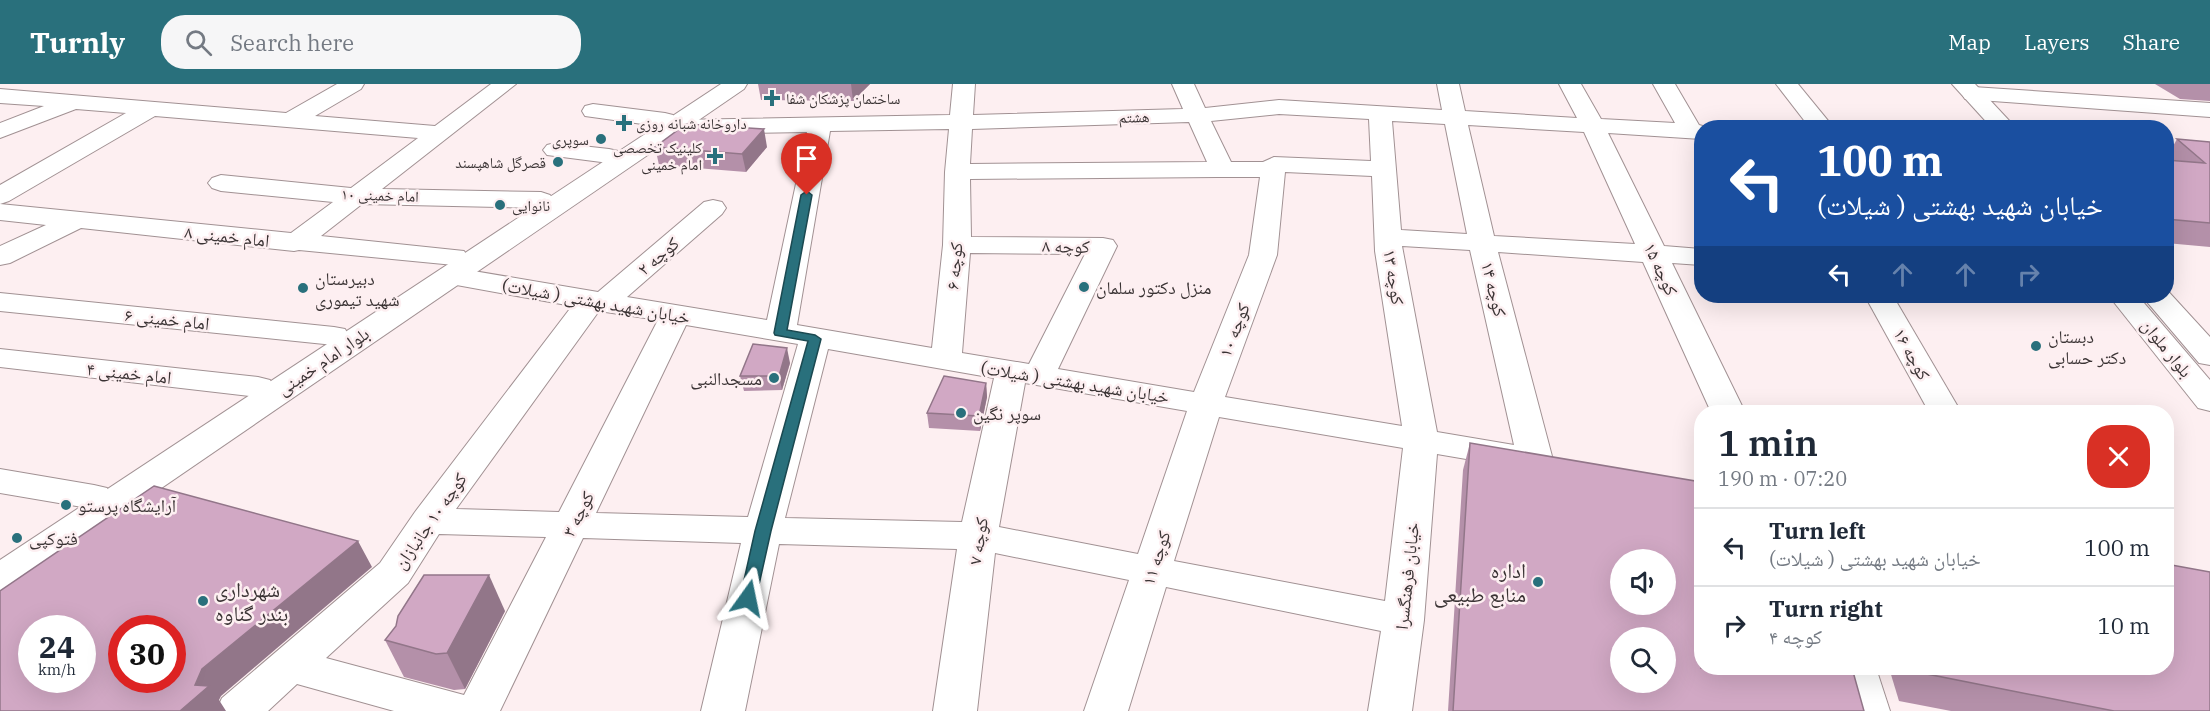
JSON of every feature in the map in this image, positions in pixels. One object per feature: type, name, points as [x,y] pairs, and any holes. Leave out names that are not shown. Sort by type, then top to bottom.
[{"type":"street","points":[[0,131],[123,84]]},
{"type":"street","points":[[291,120],[353,84]]},
{"type":"street","points":[[294,243],[505,84]]},
{"type":"street","name":"بلوار امام خمینی","points":[[0,579],[452,266],[670,123],[719,84]]},
{"type":"street","name":"بلوار امام خمینی","points":[[0,557],[94,497],[334,336],[452,266],[541,201],[609,156],[736,84]]},
{"type":"street","name":"کوچه ۶","points":[[946,361],[957,245],[957,172],[964,84]]},
{"type":"street","points":[[1183,84],[1223,171]]},
{"type":"street","points":[[1314,84],[1335,110]]},
{"type":"street","name":"کوچه ۱۴","points":[[1448,84],[1482,243],[1535,459]]},
{"type":"street","name":"کوچه ۱۵","points":[[1570,84],[1593,126],[1725,405]]},
{"type":"street","points":[[1664,84],[1694,129]]},
{"type":"street","points":[[1787,84],[1816,120]]},
{"type":"street","points":[[1961,90],[2210,110]]},
{"type":"street","points":[[1961,90],[1974,120]]},
{"type":"street","points":[[1961,90],[1996,120]]},
{"type":"street","points":[[0,96],[440,133]]},
{"type":"street","name":"هشتم","points":[[593,111],[670,123],[820,125],[1198,114],[1279,107],[1694,132]]},
{"type":"street","points":[[0,196],[150,109]]},
{"type":"street","name":"کوچه ۱۳","points":[[1380,112],[1388,237],[1421,440]]},
{"type":"street","points":[[723,711],[763,531],[797,336],[820,125]]},
{"type":"street","points":[[555,150],[609,156]]},
{"type":"street","points":[[957,172],[1273,170],[1274,164],[1384,169]]},
{"type":"street","name":"کوچه ۱۰","points":[[1206,404],[1263,255],[1273,170]]},
{"type":"street","name":"امام خمینی ۱۰","points":[[220,183],[355,195],[541,201]]},
{"type":"street","name":"کوچه ۲","points":[[597,302],[713,208]]},
{"type":"street","name":"امام خمینی ۸","points":[[0,212],[294,243],[452,266]]},
{"type":"street","points":[[0,257],[77,220]]},
{"type":"street","points":[[1388,237],[1694,257]]},
{"type":"street","name":"کوچه ۸","points":[[957,245],[1103,246],[1025,374]]},
{"type":"street","name":"خیابان شهید بهشتی ( شیلات)","points":[[452,266],[597,302],[1568,465]]},
{"type":"street","name":"امام خمینی ۶","points":[[0,302],[334,336]]},
{"type":"street","name":"کوچه ۱۰ جانبازان","points":[[238,711],[394,573],[428,521],[597,302]]},
{"type":"street","name":"کوچه ۱۶","points":[[1883,303],[1941,405]]},
{"type":"street","name":"بلوار ملوان","points":[[2129,303],[2210,401]]},
{"type":"street","name":"بلوار ملوان","points":[[2163,303],[2210,356]]},
{"type":"street","name":"کوچه ۳","points":[[478,711],[676,315]]},
{"type":"street","name":"امام خمینی ۴","points":[[0,358],[258,387]]},
{"type":"street","name":"کوچه ۷","points":[[955,711],[978,536],[1025,374]]},
{"type":"street","name":"کوچه ۱۱","points":[[1106,711],[1206,404]]},
{"type":"street","name":"خیابان فرهنگسرا","points":[[1390,711],[1403,620],[1421,440]]},
{"type":"street","points":[[0,481],[94,497]]},
{"type":"street","points":[[428,521],[978,536],[1403,620]]},
{"type":"street","points":[[290,665],[458,711]]},
{"type":"street","points":[[1857,675],[1868,711]]},
{"type":"building","points":[[686,124],[764,129],[742,154],[655,147]]},
{"type":"building","points":[[2177,139],[2210,142],[2210,223],[2174,220],[2174,161],[2205,163]]},
{"type":"building","points":[[753,344],[787,348],[779,376],[740,376]]},
{"type":"building","points":[[944,376],[986,383],[979,416],[927,413]]},
{"type":"building","name":"اداره منابع طبیعی","points":[[1470,443],[1694,481],[1694,675],[1854,675],[1864,711],[1453,711]]},
{"type":"building","name":"شهرداری بندر گناوه","points":[[154,486],[358,541],[202,669],[195,685],[209,686],[180,711],[0,711],[0,591]]},
{"type":"building","points":[[2174,565],[2210,572],[2210,711],[2114,711],[1932,675],[2174,675]]},
{"type":"building","points":[[424,575],[489,575],[447,653],[436,654],[385,640],[396,626],[398,616]]},
{"type":"place","name":"ساختمان پزشکان شفا","points":[[772,98]]},
{"type":"place","name":"داروخانه شبانه روزی","points":[[624,123]]},
{"type":"place","name":"سوپری","points":[[601,139]]},
{"type":"place","name":"کلینیک تخصصی امام خمینی","points":[[715,156]]},
{"type":"place","name":"قصرگل شاهپسند","points":[[558,162]]},
{"type":"place","name":"نانوایی","points":[[500,205]]},
{"type":"place","name":"منزل دکتور سلمان","points":[[1084,287]]},
{"type":"place","name":"دبیرستان شهید تیموری","points":[[303,288]]},
{"type":"place","name":"دبستان دکتر حسابی","points":[[2036,346]]},
{"type":"place","name":"مسجدالنبی","points":[[774,378]]},
{"type":"place","name":"سوپر نگین","points":[[961,413]]},
{"type":"place","name":"آرایشگاه پرستو","points":[[66,505]]},
{"type":"place","name":"فتوکپی","points":[[17,538]]},
{"type":"place","name":"اداره منابع طبیعی","points":[[1538,582]]},
{"type":"place","name":"شهرداری بندر گناوه","points":[[203,601]]},
{"type":"route","points":[[748,598],[763,531],[815,339],[780,333],[807,195]]}]
